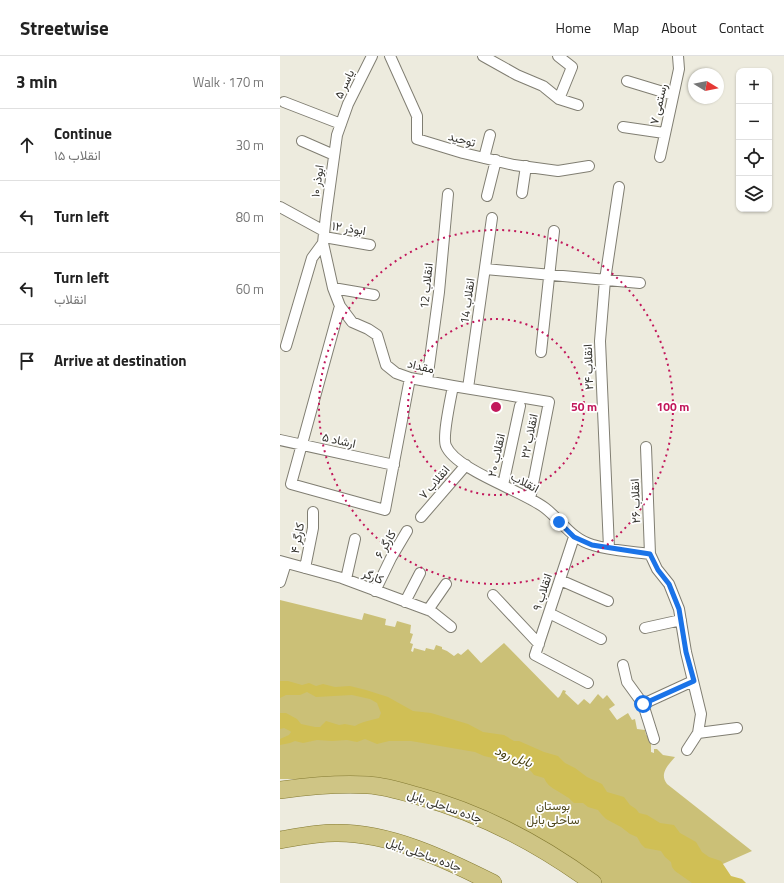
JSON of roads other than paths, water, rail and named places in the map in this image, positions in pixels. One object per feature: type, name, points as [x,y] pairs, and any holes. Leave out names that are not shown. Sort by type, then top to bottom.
[{"type":"main road","name":"جاده ساحلی بابل","points":[[280,790],[323,785],[368,785],[396,789],[435,800],[505,829],[568,864],[593,883]]},
{"type":"main road","name":"جاده ساحلی بایل","points":[[280,840],[335,833],[369,836],[438,857],[493,883]]},
{"type":"street","name":"یاسر ۵","points":[[341,124],[348,104],[372,56]]},
{"type":"street","name":"توحید","points":[[390,56],[417,116],[416,139],[484,158],[558,171],[589,166]]},
{"type":"street","points":[[483,56],[516,75],[543,86],[559,99],[578,105]]},
{"type":"street","points":[[558,56],[572,67],[559,99]]},
{"type":"street","name":"رستمی ۷","points":[[660,157],[679,69],[678,56]]},
{"type":"street","points":[[627,81],[673,95]]},
{"type":"street","points":[[284,102],[341,124]]},
{"type":"street","name":"ابوذر ۱۰","points":[[324,237],[337,135],[341,124]]},
{"type":"street","points":[[623,127],[664,133]]},
{"type":"street","points":[[484,158],[490,135]]},
{"type":"street","points":[[302,141],[334,155]]},
{"type":"street","points":[[487,196],[496,160]]},
{"type":"street","points":[[522,193],[526,166]]},
{"type":"street","name":"انقلاب ۲۴","points":[[609,548],[600,341],[605,280],[619,187]]},
{"type":"street","name":"انقلاب 12","points":[[427,381],[439,292],[448,194]]},
{"type":"street","name":"ابوذر ۱۲","points":[[280,207],[324,237],[370,245]]},
{"type":"street","name":"انقلاب 14","points":[[468,388],[492,218]]},
{"type":"street","points":[[541,352],[554,230]]},
{"type":"street","points":[[286,346],[312,258],[324,237]]},
{"type":"street","name":"مقداد","points":[[324,237],[333,288],[340,306],[352,322],[368,328],[377,335],[386,365],[396,373],[410,378],[549,402]]},
{"type":"street","points":[[484,269],[640,283]]},
{"type":"street","points":[[333,288],[374,295]]},
{"type":"street","points":[[340,306],[291,484],[385,510],[410,378]]},
{"type":"street","name":"انقلاب","points":[[453,386],[445,445],[453,456],[466,465],[546,509],[574,537],[592,545],[650,554]]},
{"type":"street","name":"انقلاب ۲۲","points":[[530,499],[549,402]]},
{"type":"street","name":"انقلاب ۲۰","points":[[503,485],[520,406]]},
{"type":"street","name":"ارشاد ۵","points":[[280,440],[301,446],[394,464]]},
{"type":"street","name":"انقلاب ۲۶","points":[[646,447],[650,554]]},
{"type":"street","name":"انقلاب ۷","points":[[421,517],[466,465]]},
{"type":"street","name":"کارگر ۴","points":[[305,568],[313,528],[313,512]]},
{"type":"street","name":"کارگر ۶","points":[[375,591],[391,558],[407,531]]},
{"type":"street","name":"انقلاب ۹","points":[[574,537],[535,655],[588,683]]},
{"type":"street","points":[[346,579],[355,539]]},
{"type":"street","points":[[650,554],[658,570],[669,584],[679,609],[686,652],[701,714],[698,733],[687,750]]},
{"type":"street","points":[[280,582],[283,562]]},
{"type":"street","name":"کارگر","points":[[283,562],[346,579],[428,610],[451,627]]},
{"type":"street","points":[[405,602],[420,574]]},
{"type":"street","points":[[560,580],[608,601]]},
{"type":"street","points":[[428,610],[446,584]]},
{"type":"street","points":[[493,595],[539,644]]},
{"type":"street","points":[[549,613],[601,639]]},
{"type":"street","points":[[645,628],[681,620]]},
{"type":"street","points":[[623,665],[627,682],[643,704],[654,739]]},
{"type":"street","points":[[643,704],[694,681]]},
{"type":"street","points":[[698,733],[737,728]]},
{"type":"water","name":"بابل رود","points":[[280,681],[288,681],[302,685],[309,683],[316,686],[323,684],[335,687],[350,686],[366,690],[388,697],[413,711],[431,713],[468,724],[483,732],[504,735],[514,741],[519,741],[544,752],[558,756],[565,763],[587,777],[602,784],[607,792],[624,797],[639,813],[647,815],[660,823],[674,825],[680,833],[696,842],[702,852],[709,857],[721,861],[731,876],[742,879],[746,883],[692,883],[675,871],[671,862],[661,851],[645,848],[637,837],[606,819],[598,810],[588,807],[583,803],[574,803],[569,798],[551,787],[544,778],[534,775],[530,770],[517,762],[506,763],[475,752],[411,741],[389,741],[377,744],[365,739],[357,742],[347,740],[317,740],[303,743],[295,741],[280,745],[280,739],[289,735],[291,732],[284,728],[280,729],[280,713],[286,713],[297,719],[301,724],[320,727],[326,721],[339,725],[345,724],[355,726],[379,718],[381,713],[377,703],[370,699],[352,695],[316,697],[307,692],[300,695],[286,695],[280,698]]},
{"type":"park label","name":"بوستان ساحلی بابل","points":[[553,812]]}]
